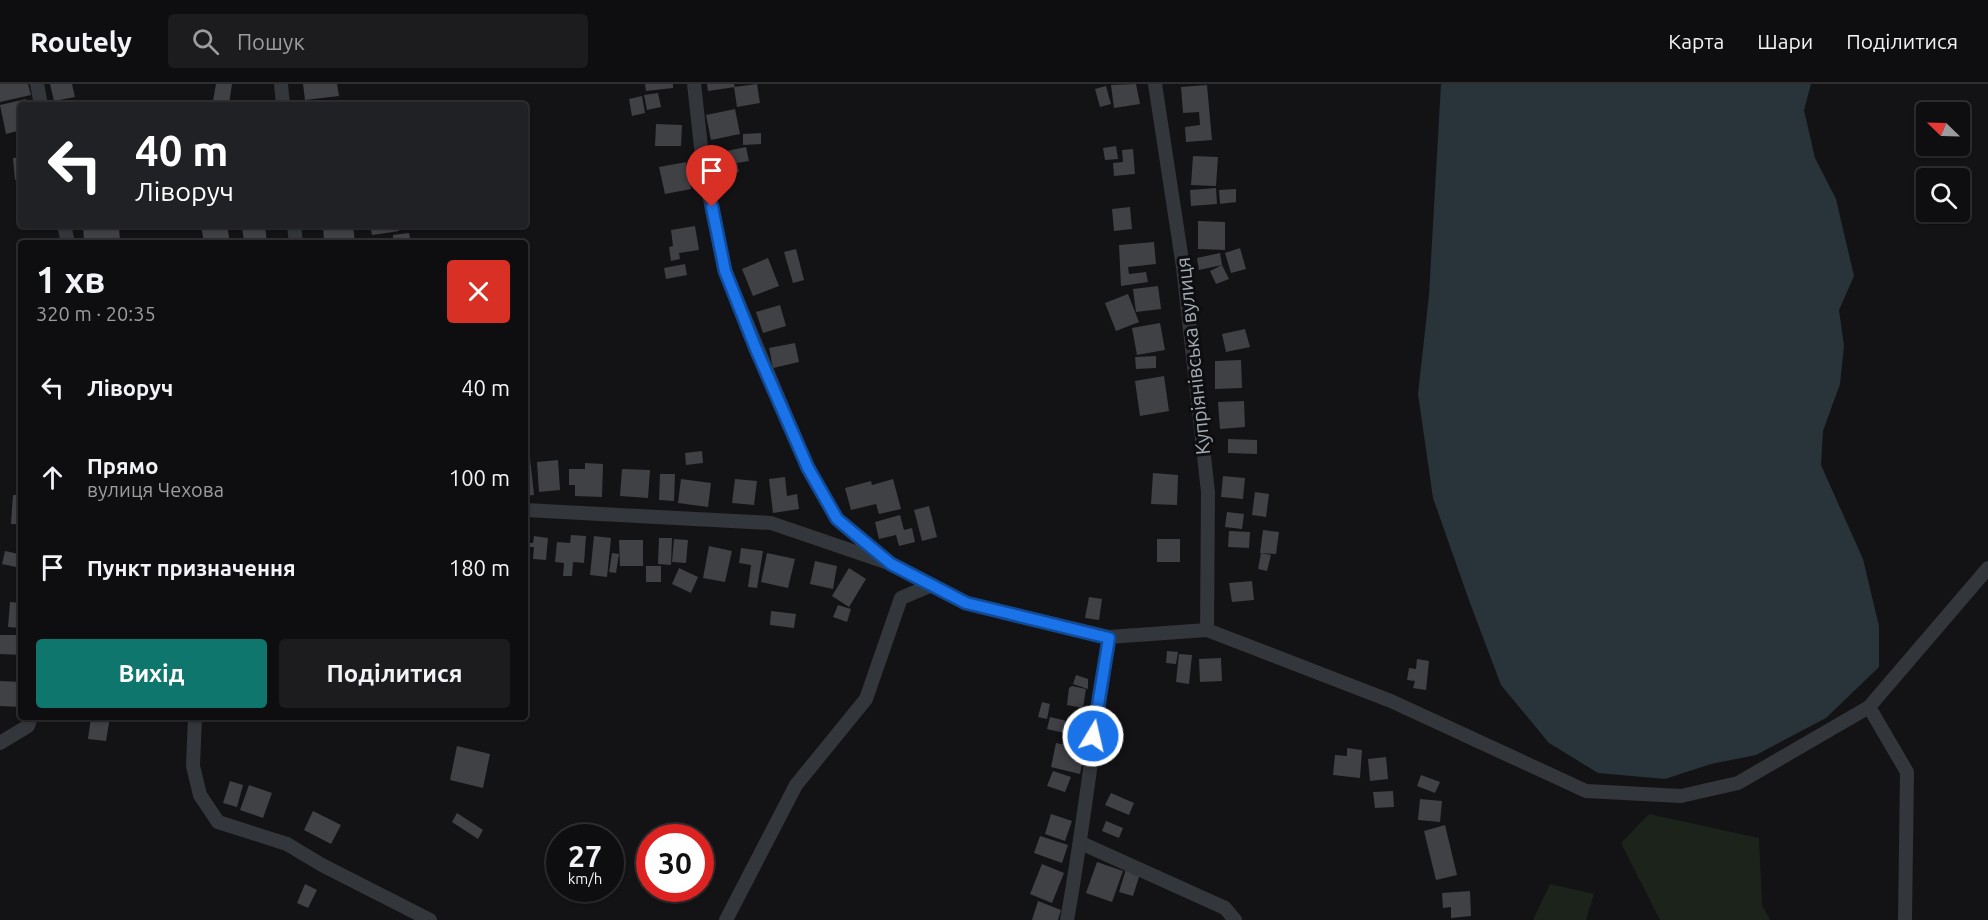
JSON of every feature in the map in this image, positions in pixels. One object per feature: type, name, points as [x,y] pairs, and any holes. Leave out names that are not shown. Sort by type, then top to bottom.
[{"type":"street","points":[[37,84],[40,102]]},
{"type":"street","points":[[281,84],[283,102]]},
{"type":"street","points":[[694,84],[703,165],[725,271],[756,349],[808,468],[837,519],[891,564]]},
{"type":"street","name":"Купріянівська вулиця","points":[[1155,84],[1183,267],[1208,492],[1207,630]]},
{"type":"street","points":[[528,510],[771,523],[891,564],[966,603],[1109,638],[1207,630],[1392,701],[1586,791],[1681,796],[1738,783],[1869,707],[1988,568]]},
{"type":"street","points":[[726,920],[796,785],[866,699],[901,598],[932,585]]},
{"type":"street","points":[[1067,920],[1081,843],[1093,736],[1109,638]]},
{"type":"street","points":[[1869,707],[1907,772],[1905,920]]},
{"type":"street","points":[[0,743],[28,726],[30,720]]},
{"type":"street","points":[[195,720],[193,766],[201,795],[218,822],[287,844],[322,865],[430,920]]},
{"type":"street","points":[[1081,843],[1225,908],[1235,920]]},
{"type":"shaded area","points":[[1441,84],[1811,84],[1804,110],[1815,158],[1836,199],[1854,276],[1839,310],[1844,346],[1840,384],[1823,431],[1821,465],[1863,559],[1879,626],[1879,667],[1826,718],[1756,755],[1711,764],[1665,779],[1598,773],[1549,743],[1501,685],[1433,498],[1418,394],[1429,295]]},
{"type":"shaded area","points":[[1649,814],[1759,838],[1762,905],[1770,920],[1660,920],[1621,843]]},
{"type":"shaded area","points":[[1550,884],[1594,894],[1586,920],[1533,920]]},
{"type":"building","points":[[0,84],[28,84],[31,95],[0,102]]},
{"type":"building","points":[[50,84],[72,84],[75,97],[54,101]]},
{"type":"building","points":[[216,84],[232,84],[229,102],[213,101]]},
{"type":"building","points":[[303,84],[337,84],[339,96],[305,100]]},
{"type":"building","points":[[645,84],[673,84],[673,88],[646,91]]},
{"type":"building","points":[[707,84],[734,84],[735,87],[708,91]]},
{"type":"building","points":[[757,84],[760,103],[737,107],[734,87]]},
{"type":"building","points":[[1136,84],[1140,104],[1114,108],[1111,85]]},
{"type":"building","points":[[1207,85],[1212,140],[1186,142],[1185,127],[1200,125],[1199,112],[1183,113],[1181,87]]},
{"type":"building","points":[[1106,86],[1111,104],[1100,107],[1095,89]]},
{"type":"building","points":[[658,93],[661,107],[647,110],[644,95]]},
{"type":"building","points":[[642,96],[645,113],[632,116],[629,99]]},
{"type":"building","points":[[26,99],[26,102],[18,102],[18,131],[6,134],[0,105]]},
{"type":"building","points":[[735,109],[740,134],[711,140],[706,115]]},
{"type":"building","points":[[656,124],[682,125],[681,146],[655,146]]},
{"type":"building","points":[[761,133],[761,144],[743,145],[743,134]]},
{"type":"building","points":[[1116,146],[1118,159],[1105,160],[1103,148]]},
{"type":"building","points":[[746,147],[749,161],[737,163],[739,172],[721,175],[717,153]]},
{"type":"building","points":[[1133,149],[1135,174],[1114,176],[1113,163],[1123,162],[1122,150]]},
{"type":"building","points":[[1193,156],[1218,157],[1216,186],[1191,185]]},
{"type":"building","points":[[18,157],[18,180],[15,180],[13,158]]},
{"type":"building","points":[[686,162],[691,189],[665,194],[659,167]]},
{"type":"building","points":[[1216,188],[1217,204],[1191,206],[1190,190]]},
{"type":"building","points":[[1236,189],[1236,202],[1220,204],[1219,190]]},
{"type":"building","points":[[1130,207],[1132,229],[1114,231],[1112,209]]},
{"type":"building","points":[[1198,221],[1225,222],[1225,250],[1198,249]]},
{"type":"building","points":[[695,226],[699,250],[679,253],[680,259],[671,261],[669,247],[673,246],[671,230]]},
{"type":"building","points":[[83,228],[119,228],[120,240],[84,240]]},
{"type":"building","points":[[202,228],[228,228],[230,240],[204,240]]},
{"type":"building","points":[[242,228],[265,228],[267,240],[244,240]]},
{"type":"building","points":[[323,228],[353,228],[355,240],[324,240]]},
{"type":"building","points":[[371,228],[398,228],[399,231],[372,235]]},
{"type":"building","points":[[409,233],[410,240],[386,240],[393,239],[393,235]]},
{"type":"building","points":[[1154,242],[1156,264],[1128,267],[1129,274],[1146,272],[1148,282],[1121,286],[1119,245]]},
{"type":"building","points":[[1240,248],[1246,269],[1231,273],[1225,253]]},
{"type":"building","points":[[796,249],[804,280],[793,283],[784,252]]},
{"type":"building","points":[[1220,253],[1222,265],[1199,270],[1197,258]]},
{"type":"building","points":[[768,258],[779,286],[753,296],[742,269]]},
{"type":"building","points":[[685,264],[687,275],[666,279],[664,268]]},
{"type":"building","points":[[1222,265],[1229,279],[1216,284],[1210,271]]},
{"type":"building","points":[[1158,286],[1161,309],[1136,312],[1133,289]]},
{"type":"building","points":[[1128,294],[1139,322],[1116,331],[1105,303]]},
{"type":"building","points":[[780,305],[786,326],[763,333],[756,312]]},
{"type":"building","points":[[1160,323],[1165,350],[1137,355],[1132,328]]},
{"type":"building","points":[[1245,329],[1250,347],[1226,352],[1222,334]]},
{"type":"building","points":[[795,343],[799,362],[773,368],[769,348]]},
{"type":"building","points":[[1156,356],[1156,368],[1136,369],[1135,357]]},
{"type":"building","points":[[1241,360],[1242,388],[1215,389],[1215,361]]},
{"type":"building","points":[[1164,376],[1169,411],[1140,416],[1135,381]]},
{"type":"building","points":[[1244,401],[1245,427],[1220,429],[1218,402]]},
{"type":"building","points":[[1228,439],[1257,440],[1257,454],[1228,453]]},
{"type":"building","points":[[702,451],[703,463],[686,465],[685,453]]},
{"type":"building","points":[[528,458],[530,458],[534,495],[528,496]]},
{"type":"building","points":[[558,460],[560,490],[539,492],[537,462]]},
{"type":"building","points":[[585,463],[603,464],[602,497],[575,496],[575,485],[569,485],[569,469],[585,469]]},
{"type":"building","points":[[622,469],[650,470],[648,498],[620,496]]},
{"type":"building","points":[[1153,473],[1178,475],[1177,505],[1151,504]]},
{"type":"building","points":[[660,474],[675,474],[674,501],[659,500]]},
{"type":"building","points":[[1223,476],[1245,478],[1243,499],[1221,497]]},
{"type":"building","points":[[785,477],[787,496],[797,494],[799,509],[773,513],[769,479]]},
{"type":"building","points":[[681,479],[711,483],[708,507],[678,503]]},
{"type":"building","points":[[735,479],[757,481],[754,505],[732,503]]},
{"type":"building","points":[[893,479],[901,509],[879,514],[876,504],[851,510],[845,488],[871,481],[872,485]]},
{"type":"building","points":[[1255,492],[1269,494],[1266,517],[1252,515]]},
{"type":"building","points":[[13,495],[18,495],[18,524],[11,524]]},
{"type":"building","points":[[929,506],[937,537],[922,541],[914,510]]},
{"type":"building","points":[[1227,512],[1244,514],[1242,529],[1225,527]]},
{"type":"building","points":[[900,515],[904,530],[912,528],[915,542],[899,546],[896,535],[879,539],[875,522]]},
{"type":"building","points":[[1263,530],[1279,532],[1276,554],[1260,553]]},
{"type":"building","points":[[1229,531],[1250,532],[1249,548],[1228,547]]},
{"type":"building","points":[[571,535],[586,536],[584,563],[573,562],[572,576],[563,576],[564,563],[555,562],[557,542],[570,543]]},
{"type":"building","points":[[534,536],[548,538],[546,560],[533,559],[534,547],[530,547],[530,543],[533,543]]},
{"type":"building","points":[[594,536],[611,538],[607,577],[590,575]]},
{"type":"building","points":[[659,538],[672,538],[671,565],[658,564]]},
{"type":"building","points":[[674,539],[688,540],[686,563],[672,562]]},
{"type":"building","points":[[1157,539],[1180,539],[1180,562],[1157,562]]},
{"type":"building","points":[[619,540],[643,540],[643,566],[620,566]]},
{"type":"building","points":[[709,546],[732,551],[725,582],[703,578]]},
{"type":"building","points":[[741,548],[763,551],[757,588],[748,587],[751,565],[739,563]]},
{"type":"building","points":[[5,551],[18,554],[16,567],[2,564]]},
{"type":"building","points":[[612,553],[619,554],[616,573],[609,572]]},
{"type":"building","points":[[767,553],[795,559],[788,588],[761,582]]},
{"type":"building","points":[[1261,553],[1271,555],[1267,571],[1258,569]]},
{"type":"building","points":[[815,561],[837,566],[833,589],[810,584]]},
{"type":"building","points":[[646,566],[661,566],[661,582],[646,582]]},
{"type":"building","points":[[679,568],[698,577],[691,593],[672,584]]},
{"type":"building","points":[[849,568],[866,579],[849,607],[832,596]]},
{"type":"building","points":[[1252,581],[1254,600],[1232,602],[1229,583]]},
{"type":"building","points":[[1089,597],[1102,599],[1099,620],[1085,618]]},
{"type":"building","points":[[10,602],[18,603],[18,628],[8,627]]},
{"type":"building","points":[[838,605],[851,609],[847,622],[833,617]]},
{"type":"building","points":[[771,611],[796,614],[794,628],[770,625]]},
{"type":"building","points":[[0,635],[18,635],[18,655],[0,654]]},
{"type":"building","points":[[1167,651],[1178,652],[1176,664],[1166,663]]},
{"type":"building","points":[[1179,654],[1192,655],[1189,684],[1176,682]]},
{"type":"building","points":[[1221,658],[1222,681],[1200,682],[1199,659]]},
{"type":"building","points":[[1417,659],[1429,661],[1426,690],[1413,688],[1415,681],[1407,680],[1409,668],[1416,669]]},
{"type":"building","points":[[1076,675],[1088,679],[1088,689],[1073,684]]},
{"type":"building","points":[[0,681],[18,682],[18,707],[0,706]]},
{"type":"building","points":[[1072,686],[1086,689],[1083,708],[1067,705],[1069,688]]},
{"type":"building","points":[[1042,702],[1050,704],[1047,719],[1038,717]]},
{"type":"building","points":[[1068,716],[1085,720],[1082,737],[1047,729],[1050,717],[1067,721]]},
{"type":"building","points":[[91,720],[110,720],[106,741],[88,739]]},
{"type":"building","points":[[1056,743],[1085,749],[1080,774],[1051,767]]},
{"type":"building","points":[[457,746],[490,754],[483,788],[450,780]]},
{"type":"building","points":[[1347,748],[1362,750],[1360,778],[1333,775],[1335,755],[1347,756]]},
{"type":"building","points":[[1386,757],[1388,779],[1370,781],[1368,759]]},
{"type":"building","points":[[1053,771],[1071,777],[1065,792],[1047,786]]},
{"type":"building","points":[[1421,775],[1440,782],[1435,793],[1417,786]]},
{"type":"building","points":[[230,781],[243,785],[237,807],[223,803]]},
{"type":"building","points":[[249,785],[272,793],[263,818],[240,810]]},
{"type":"building","points":[[1393,791],[1394,807],[1375,808],[1373,792]]},
{"type":"building","points":[[1111,793],[1134,803],[1129,815],[1105,805]]},
{"type":"building","points":[[1420,799],[1442,801],[1440,822],[1418,820]]},
{"type":"building","points":[[313,811],[341,825],[331,844],[304,830]]},
{"type":"building","points":[[457,813],[483,830],[478,839],[452,822]]},
{"type":"building","points":[[1051,814],[1072,821],[1065,841],[1045,834]]},
{"type":"building","points":[[1106,821],[1123,828],[1119,838],[1102,831]]},
{"type":"building","points":[[1445,825],[1457,875],[1436,880],[1424,831]]},
{"type":"building","points":[[1040,836],[1068,845],[1062,863],[1034,853]]},
{"type":"building","points":[[1097,862],[1123,871],[1112,902],[1086,893]]},
{"type":"building","points":[[1042,864],[1064,873],[1052,903],[1030,894]]},
{"type":"building","points":[[1126,869],[1140,874],[1133,896],[1119,892]]},
{"type":"building","points":[[305,884],[317,890],[308,908],[297,903]]},
{"type":"building","points":[[1470,891],[1471,916],[1451,918],[1451,907],[1443,908],[1442,893]]},
{"type":"building","points":[[1038,901],[1061,910],[1058,920],[1032,920]]},
{"type":"route","points":[[712,207],[725,271],[756,349],[808,468],[837,519],[891,564],[966,603],[1109,638],[1093,736]]}]
